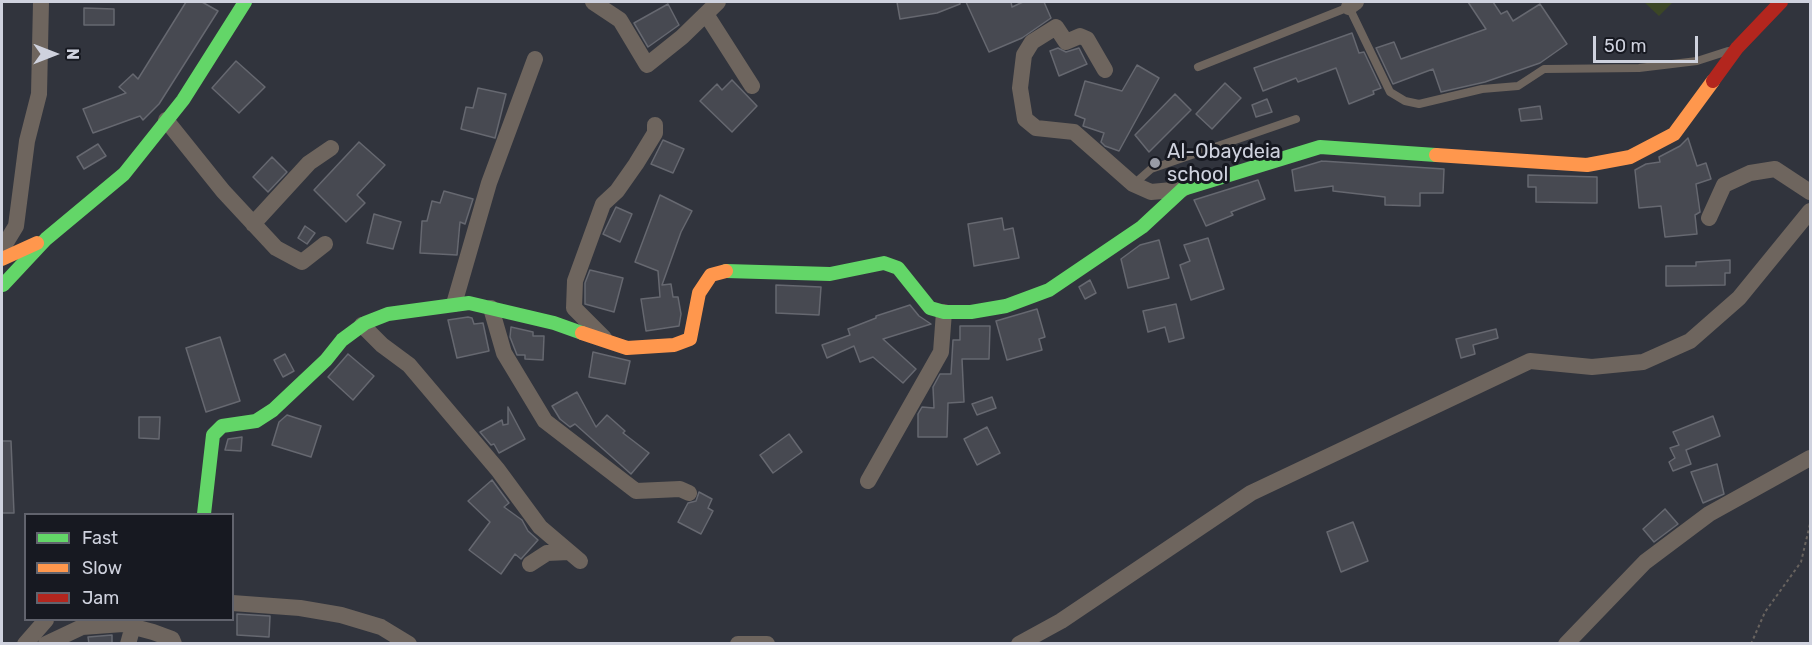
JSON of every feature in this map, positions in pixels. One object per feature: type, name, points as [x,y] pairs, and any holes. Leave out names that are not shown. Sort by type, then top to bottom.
[{"type":"street","points":[[2,249],[16,226],[25,151],[39,94],[40,2]]},
{"type":"street","points":[[2,285],[37,245],[124,174],[183,100],[245,2]]},
{"type":"street","points":[[593,2],[620,20],[647,65],[718,2]]},
{"type":"street","points":[[1105,70],[1087,39],[1080,36],[1066,42],[1056,27],[1032,42],[1024,55],[1020,88],[1021,108],[1030,125],[1074,132],[1133,184],[1151,192],[1183,189],[1320,147],[1587,165],[1630,157],[1674,134],[1737,48],[1781,2]]},
{"type":"street","points":[[705,14],[752,86]]},
{"type":"street","points":[[454,303],[489,183],[535,59]]},
{"type":"street","points":[[166,120],[253,224],[276,248],[302,262],[325,244]]},
{"type":"street","points":[[607,341],[574,308],[575,281],[603,204],[617,191],[636,164],[655,134],[655,125]]},
{"type":"street","points":[[253,224],[302,170],[331,148]]},
{"type":"street","points":[[1709,218],[1724,185],[1750,173],[1775,169],[1810,192]]},
{"type":"street","points":[[204,513],[213,435],[222,426],[256,421],[273,410],[326,360],[342,340],[362,325],[388,314],[454,303],[469,303],[554,323],[627,348],[683,343],[690,339],[693,331],[696,302],[702,286],[711,276],[726,269],[830,274],[875,264],[893,265],[903,273],[923,303],[944,312],[971,312],[1006,306],[1049,290],[1142,227],[1183,189]]},
{"type":"street","points":[[1019,644],[1061,621],[1251,493],[1530,361],[1592,367],[1643,362],[1690,341],[1739,298],[1810,211]]},
{"type":"street","points":[[16,226],[21,240],[37,245]]},
{"type":"street","points":[[2,259],[37,245]]},
{"type":"street","points":[[491,308],[504,353],[545,421],[639,495],[680,489],[689,493]]},
{"type":"street","points":[[868,481],[941,352],[944,312]]},
{"type":"street","points":[[362,325],[382,345],[409,365],[498,470],[540,527],[574,557],[548,553],[530,564]]},
{"type":"street","points":[[1566,644],[1654,555],[1709,514],[1810,458]]},
{"type":"street","points":[[234,603],[300,608],[341,615],[381,627],[409,644]]},
{"type":"street","points":[[25,644],[45,621]]},
{"type":"street","points":[[46,644],[82,627],[123,624],[172,639],[174,644]]},
{"type":"street","points":[[128,644],[133,626]]},
{"type":"street","points":[[738,644],[767,644]]},
{"type":"lane","points":[[1198,68],[1352,4],[1390,92],[1405,101],[1419,104],[1482,89],[1518,86],[1544,69],[1639,68],[1697,61],[1737,48]]},
{"type":"lane","points":[[1133,184],[1151,169],[1296,119]]},
{"type":"path","points":[[1751,644],[1765,612],[1801,562],[1810,524]]},
{"type":"green space","points":[[1644,2],[1673,2],[1659,16]]},
{"type":"building","points":[[186,2],[202,2],[218,11],[159,104],[143,120],[140,116],[93,133],[83,109],[126,93],[119,87],[133,74],[138,79]]},
{"type":"building","points":[[897,2],[960,2],[960,4],[937,13],[900,19]]},
{"type":"building","points":[[966,2],[1011,2],[1012,7],[1023,2],[1044,2],[1051,18],[1022,38],[989,52]]},
{"type":"building","points":[[1468,2],[1493,2],[1501,14],[1507,11],[1513,21],[1540,4],[1567,44],[1540,63],[1485,82],[1441,92],[1433,69],[1393,84],[1376,48],[1394,42],[1401,59],[1486,29]]},
{"type":"building","points":[[668,4],[679,25],[648,47],[634,23]]},
{"type":"building","points":[[84,8],[114,9],[114,25],[84,25]]},
{"type":"building","points":[[1352,33],[1359,53],[1364,52],[1381,88],[1373,91],[1374,94],[1349,104],[1336,68],[1298,82],[1296,78],[1263,91],[1254,68]]},
{"type":"building","points":[[1058,48],[1066,52],[1079,48],[1087,64],[1059,76],[1050,51]]},
{"type":"building","points":[[236,61],[265,87],[239,113],[212,88]]},
{"type":"building","points":[[1137,65],[1159,78],[1119,151],[1105,146],[1101,142],[1104,133],[1083,126],[1085,119],[1075,115],[1085,81],[1122,91]]},
{"type":"building","points":[[732,80],[757,106],[732,132],[700,101],[717,84],[722,90]]},
{"type":"building","points":[[1225,83],[1241,98],[1212,129],[1196,114]]},
{"type":"building","points":[[478,88],[506,94],[495,138],[461,129],[466,107],[473,108]]},
{"type":"building","points":[[1175,94],[1191,110],[1149,152],[1135,135]]},
{"type":"building","points":[[1267,99],[1272,112],[1256,117],[1252,105]]},
{"type":"building","points":[[1540,106],[1542,119],[1521,121],[1519,109]]},
{"type":"building","points":[[1688,138],[1697,166],[1706,163],[1711,179],[1696,184],[1700,212],[1695,215],[1697,234],[1665,237],[1661,206],[1639,208],[1635,170],[1646,164],[1660,162],[1659,157],[1680,146]]},
{"type":"building","points":[[663,140],[684,149],[673,173],[651,164]]},
{"type":"building","points":[[359,142],[385,165],[357,195],[365,203],[346,222],[314,190]]},
{"type":"building","points":[[98,144],[106,156],[84,169],[77,157]]},
{"type":"building","points":[[272,157],[287,172],[268,192],[253,177]]},
{"type":"building","points":[[1322,161],[1444,169],[1443,193],[1420,193],[1420,206],[1385,205],[1385,197],[1333,191],[1333,186],[1295,191],[1292,170]]},
{"type":"building","points":[[1528,175],[1597,177],[1597,203],[1536,202],[1536,187],[1528,187]]},
{"type":"building","points":[[1258,180],[1265,199],[1231,212],[1233,215],[1206,226],[1194,200]]},
{"type":"building","points":[[444,191],[473,199],[465,224],[460,222],[457,255],[420,253],[422,221],[427,221],[432,201],[440,203]]},
{"type":"building","points":[[660,195],[692,211],[681,232],[662,285],[671,284],[673,297],[678,297],[681,314],[679,326],[646,331],[641,299],[660,297],[658,271],[635,262]]},
{"type":"building","points":[[616,207],[632,214],[620,242],[603,234]]},
{"type":"building","points":[[374,214],[401,222],[393,249],[367,243]]},
{"type":"building","points":[[1002,218],[1004,230],[1013,228],[1019,258],[974,266],[968,224]]},
{"type":"building","points":[[305,226],[315,233],[307,244],[298,238]]},
{"type":"building","points":[[1208,238],[1224,289],[1191,300],[1180,265],[1190,261],[1184,245]]},
{"type":"building","points":[[1159,240],[1169,278],[1128,288],[1121,259],[1140,245]]},
{"type":"building","points":[[1730,260],[1730,273],[1725,273],[1725,285],[1666,286],[1666,266],[1696,266],[1696,262]]},
{"type":"building","points":[[590,270],[623,278],[614,312],[585,304],[585,283]]},
{"type":"building","points":[[1090,280],[1096,293],[1085,299],[1079,287]]},
{"type":"building","points":[[776,285],[821,287],[819,315],[776,313]]},
{"type":"building","points":[[1176,304],[1184,338],[1169,342],[1165,327],[1148,332],[1143,311]]},
{"type":"building","points":[[910,305],[919,316],[931,324],[883,339],[916,369],[903,383],[873,357],[860,362],[854,346],[827,358],[822,345],[850,335],[848,329],[876,318],[876,316]]},
{"type":"building","points":[[1037,309],[1045,337],[1039,339],[1042,350],[1007,360],[996,321]]},
{"type":"building","points":[[472,318],[474,324],[483,323],[489,351],[457,358],[448,320]]},
{"type":"building","points":[[960,326],[990,326],[989,359],[962,359],[964,402],[948,403],[947,437],[918,437],[918,414],[922,407],[934,408],[933,387],[940,374],[951,374],[953,340],[960,340]]},
{"type":"building","points":[[511,327],[533,332],[533,336],[544,336],[543,360],[525,359],[525,355],[517,355],[510,337]]},
{"type":"building","points":[[1496,329],[1498,338],[1473,345],[1475,354],[1461,358],[1456,339]]},
{"type":"building","points":[[220,337],[240,401],[206,412],[186,348]]},
{"type":"building","points":[[593,352],[630,361],[625,384],[589,377]]},
{"type":"building","points":[[285,354],[294,371],[283,377],[274,360]]},
{"type":"building","points":[[348,354],[374,376],[353,400],[328,377]]},
{"type":"building","points":[[577,392],[596,427],[607,415],[625,431],[623,433],[649,453],[631,474],[575,424],[570,427],[560,419],[552,406]]},
{"type":"building","points":[[992,397],[996,408],[977,415],[972,404]]},
{"type":"building","points":[[508,407],[525,439],[499,453],[494,444],[491,445],[480,432],[502,420],[503,425],[508,424]]},
{"type":"building","points":[[287,415],[321,426],[311,457],[272,445],[279,422]]},
{"type":"building","points":[[1713,416],[1720,436],[1686,450],[1691,464],[1673,471],[1669,462],[1675,458],[1670,448],[1679,445],[1673,432]]},
{"type":"building","points":[[139,417],[160,417],[159,439],[139,438]]},
{"type":"building","points":[[987,427],[1000,453],[977,465],[964,439]]},
{"type":"building","points":[[789,434],[802,452],[773,473],[760,455]]},
{"type":"building","points":[[242,437],[241,451],[225,450],[228,439]]},
{"type":"building","points":[[2,441],[11,441],[14,513],[2,513]]},
{"type":"building","points":[[1717,464],[1724,494],[1703,503],[1691,472]]},
{"type":"building","points":[[492,480],[509,503],[504,507],[522,520],[528,531],[538,540],[521,559],[515,554],[501,574],[469,550],[490,522],[468,501]]},
{"type":"building","points":[[699,492],[712,499],[708,508],[713,511],[701,534],[678,522],[688,503],[696,501]]},
{"type":"building","points":[[1665,509],[1678,524],[1654,542],[1643,529]]},
{"type":"building","points":[[1353,522],[1368,561],[1341,572],[1327,532]]},
{"type":"building","points":[[237,614],[270,616],[269,637],[237,635]]},
{"type":"building","points":[[112,635],[112,644],[89,644],[88,637]]},
{"type":"traffic: fast","points":[[3,285],[46,239],[124,174],[183,100],[245,2]]},
{"type":"traffic: fast","points":[[726,271],[830,274],[884,263],[898,268],[930,308],[944,312],[971,312],[1006,306],[1049,290],[1142,227],[1183,189],[1320,147],[1436,155]]},
{"type":"traffic: fast","points":[[204,513],[213,435],[222,426],[256,421],[273,410],[326,360],[342,340],[365,323],[388,314],[469,303],[554,323],[582,333]]},
{"type":"traffic: slow","points":[[1436,155],[1587,165],[1630,157],[1674,134],[1713,81]]},
{"type":"traffic: slow","points":[[2,259],[37,243]]},
{"type":"traffic: slow","points":[[582,333],[627,348],[674,345],[690,339],[699,293],[711,275],[726,271]]},
{"type":"traffic: jam","points":[[1713,81],[1737,48],[1781,2]]},
{"type":"place","name":"Al-Obaydeia school","points":[[1155,163]]}]
